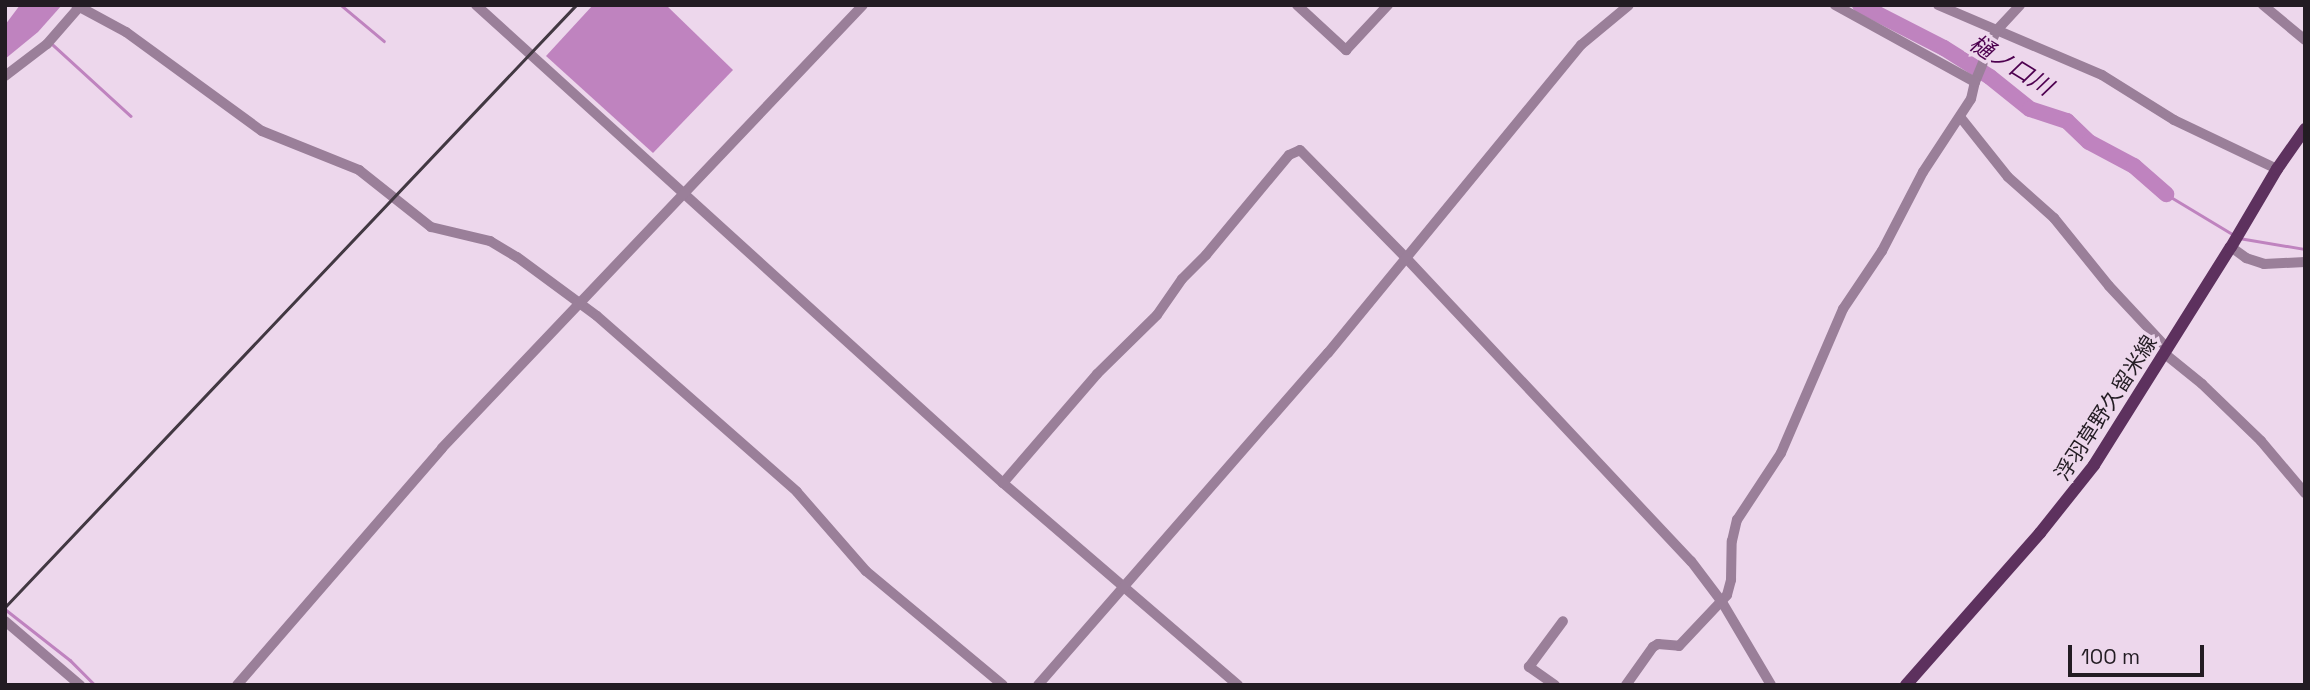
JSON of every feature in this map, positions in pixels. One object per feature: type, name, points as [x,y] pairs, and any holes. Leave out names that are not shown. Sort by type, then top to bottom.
[{"type":"main road","name":"浮羽草野久留米線","points":[[1906,685],[2068,500],[2117,431],[2277,169],[2305,129]]},
{"type":"street","points":[[476,5],[1003,483],[1238,685]]},
{"type":"street","points":[[237,685],[414,478],[863,5]]},
{"type":"street","points":[[1302,7],[1346,50],[1388,5]]},
{"type":"street","points":[[1038,685],[1407,259],[1581,45],[1629,5]]},
{"type":"street","points":[[1835,5],[1976,80]]},
{"type":"street","points":[[1938,5],[2102,75],[2174,120],[2277,169]]},
{"type":"street","points":[[1626,685],[1653,646],[1679,646],[1722,602],[1731,580],[1732,541],[1737,520],[1786,444],[1843,309],[1882,251],[1923,172],[1961,118],[1996,31],[2020,5]]},
{"type":"street","points":[[2263,5],[2305,40]]},
{"type":"street","points":[[5,76],[49,41],[79,6],[126,32],[262,131],[359,170],[432,228],[501,245],[580,303],[797,492],[866,571],[1003,685]]},
{"type":"street","points":[[1961,118],[2008,177],[2054,218],[2166,351],[2261,441],[2305,493]]},
{"type":"street","points":[[1003,483],[1097,374],[1157,316],[1182,279],[1206,255],[1294,150],[1300,150],[1407,259],[1660,527],[1722,602],[1771,685]]},
{"type":"street","points":[[2232,246],[2246,258],[2264,264],[2305,261]]},
{"type":"street","points":[[5,621],[80,685]]},
{"type":"street","points":[[1555,685],[1529,667],[1563,621]]},
{"type":"street","points":[[5,631],[27,646],[47,655]]},
{"type":"shaded area","points":[[20,5],[62,5],[38,32],[5,59],[5,25]]},
{"type":"shaded area","points":[[593,5],[666,5],[733,70],[653,153],[546,56]]},
{"type":"waterway","points":[[341,5],[384,41]]},
{"type":"waterway","name":"樋ノ口川","points":[[1860,5],[1944,48],[1990,77],[2030,109],[2067,121],[2089,142],[2134,166],[2166,194]]},
{"type":"waterway","points":[[51,43],[131,116]]},
{"type":"waterway","points":[[2166,194],[2234,235]]},
{"type":"waterway","points":[[2239,238],[2305,249]]},
{"type":"waterway","points":[[5,609],[70,660],[95,685]]},
{"type":"railway","points":[[5,607],[576,5]]}]
